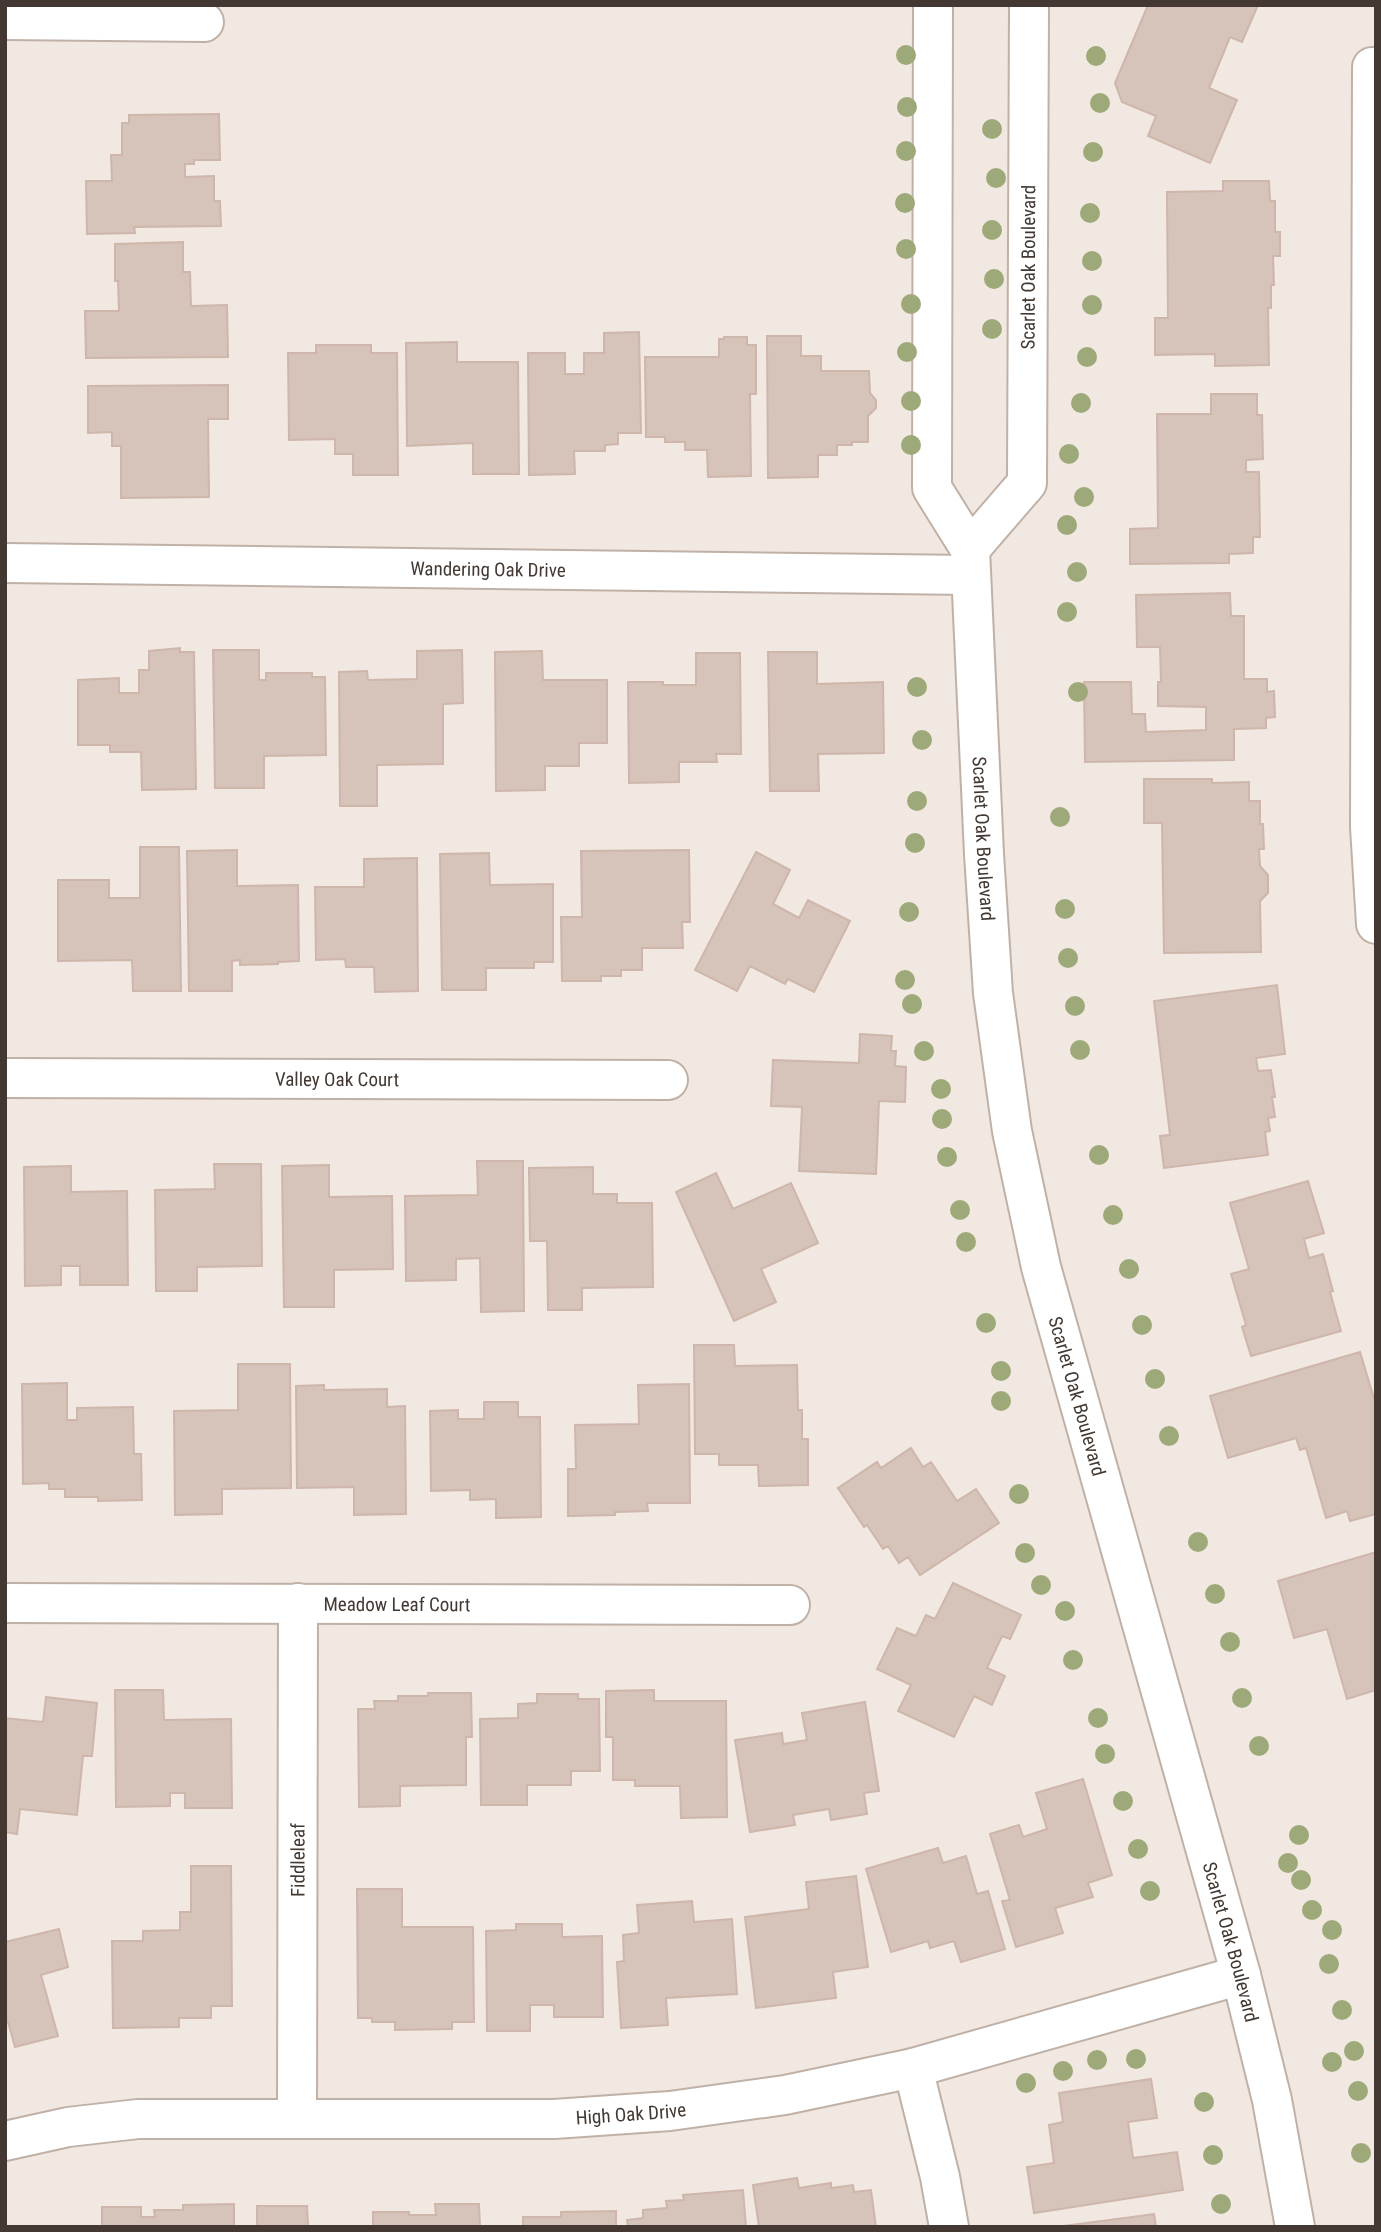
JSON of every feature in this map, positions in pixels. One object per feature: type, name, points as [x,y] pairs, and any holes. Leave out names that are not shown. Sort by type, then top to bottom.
[{"type":"street","name":"Scarlet Oak Boulevard","points":[[933,5],[932,488],[971,562],[993,993],[1012,1131],[1041,1267],[1241,1975],[1272,2100],[1294,2227]]},
{"type":"street","name":"Scarlet Oak Boulevard","points":[[971,562],[1027,483],[1029,5]]},
{"type":"street","points":[[5,20],[204,22]]},
{"type":"street","points":[[1374,67],[1370,827],[1375,915]]},
{"type":"street","name":"Wandering Oak Drive","points":[[5,563],[971,562]]},
{"type":"street","name":"Valley Oak Court","points":[[5,1078],[668,1080]]},
{"type":"street","name":"Meadow Leaf Court","points":[[5,1602],[790,1605]]},
{"type":"street","name":"Fiddleleaf","points":[[297,2119],[298,1603]]},
{"type":"street","name":"High Oak Drive","points":[[5,2141],[68,2127],[138,2119],[554,2119],[670,2111],[785,2095],[913,2068],[1241,1975]]},
{"type":"street","points":[[913,2068],[940,2177],[949,2227]]},
{"type":"building","points":[[1148,5],[1258,5],[1242,42],[1230,37],[1209,88],[1237,100],[1210,163],[1148,136],[1156,116],[1122,102],[1115,83]]},
{"type":"building","points":[[219,114],[220,160],[194,160],[194,164],[185,164],[185,177],[214,176],[214,201],[220,201],[221,226],[134,227],[135,233],[87,234],[86,181],[112,181],[111,155],[122,155],[122,123],[129,123],[129,115]]},
{"type":"building","points":[[1223,181],[1269,181],[1270,201],[1275,201],[1275,232],[1280,232],[1280,256],[1273,256],[1274,285],[1271,285],[1271,308],[1268,308],[1269,365],[1215,366],[1215,354],[1155,355],[1155,318],[1168,318],[1167,192],[1223,191]]},
{"type":"building","points":[[183,242],[183,272],[190,272],[191,306],[227,305],[228,357],[86,358],[85,311],[119,311],[118,281],[115,281],[115,244]]},
{"type":"building","points":[[639,332],[641,433],[618,433],[618,444],[605,445],[605,451],[574,451],[575,474],[529,475],[528,353],[565,353],[565,374],[584,374],[584,353],[604,353],[604,333]]},
{"type":"building","points":[[767,336],[801,336],[801,356],[821,356],[821,371],[869,371],[870,393],[876,400],[876,408],[868,416],[868,442],[837,445],[837,455],[818,455],[818,477],[768,478]]},
{"type":"building","points":[[747,337],[747,345],[756,345],[756,394],[750,394],[751,476],[708,477],[707,450],[685,450],[685,442],[665,442],[665,437],[646,437],[645,357],[719,357],[719,339]]},
{"type":"building","points":[[457,342],[457,362],[518,362],[519,474],[473,474],[473,443],[407,446],[406,343]]},
{"type":"building","points":[[316,345],[371,345],[371,353],[397,353],[398,475],[353,475],[353,454],[335,454],[335,439],[289,440],[288,353],[316,353]]},
{"type":"building","points":[[228,385],[228,419],[208,419],[209,497],[121,498],[121,446],[112,446],[112,432],[88,433],[88,386]]},
{"type":"building","points":[[1211,394],[1257,394],[1257,415],[1262,415],[1263,459],[1246,460],[1246,472],[1259,472],[1260,537],[1253,537],[1253,553],[1229,554],[1229,563],[1130,564],[1130,529],[1158,528],[1157,414],[1211,414]]},
{"type":"building","points":[[1230,593],[1231,616],[1244,616],[1244,679],[1267,679],[1267,692],[1274,691],[1275,717],[1266,718],[1266,728],[1234,729],[1234,760],[1085,762],[1084,682],[1131,682],[1132,714],[1145,714],[1146,732],[1206,730],[1206,707],[1158,706],[1158,682],[1161,682],[1160,647],[1137,647],[1136,595]]},
{"type":"building","points":[[180,648],[180,652],[194,652],[196,789],[142,790],[141,752],[110,752],[110,745],[78,745],[78,680],[119,678],[119,693],[139,693],[139,670],[149,670],[149,651]]},
{"type":"building","points":[[213,650],[259,650],[259,680],[266,680],[266,673],[312,673],[312,677],[325,677],[326,755],[264,756],[264,788],[215,788]]},
{"type":"building","points":[[462,650],[463,703],[443,704],[443,764],[377,765],[377,806],[340,806],[339,672],[367,671],[368,680],[417,679],[417,651]]},
{"type":"building","points":[[542,651],[543,680],[607,680],[607,743],[579,743],[579,766],[545,766],[545,790],[496,791],[495,652]]},
{"type":"building","points":[[768,652],[817,652],[817,684],[883,682],[884,753],[818,754],[819,791],[770,791]]},
{"type":"building","points":[[696,653],[740,653],[741,754],[716,754],[717,762],[679,762],[679,782],[629,783],[628,682],[696,685]]},
{"type":"building","points":[[1144,779],[1249,782],[1249,801],[1260,801],[1264,849],[1259,849],[1260,866],[1268,875],[1268,893],[1260,901],[1261,952],[1164,953],[1162,823],[1144,823]]},
{"type":"building","points":[[140,847],[179,847],[181,991],[133,991],[132,960],[58,961],[58,880],[109,880],[109,898],[140,898]]},
{"type":"building","points":[[237,850],[237,886],[298,885],[299,961],[240,965],[240,960],[232,961],[232,991],[189,991],[187,851]]},
{"type":"building","points":[[689,850],[690,922],[682,922],[683,948],[642,948],[642,970],[621,970],[621,976],[601,976],[601,981],[562,981],[561,917],[582,917],[581,851]]},
{"type":"building","points":[[756,852],[790,870],[773,904],[799,918],[808,900],[850,921],[814,992],[788,979],[785,984],[750,966],[737,991],[695,970]]},
{"type":"building","points":[[489,853],[490,885],[553,884],[553,962],[534,962],[534,968],[486,968],[486,990],[442,990],[440,854]]},
{"type":"building","points":[[417,858],[418,991],[375,992],[374,967],[346,967],[345,959],[316,960],[315,887],[364,887],[364,859]]},
{"type":"building","points":[[1277,985],[1285,1054],[1256,1058],[1258,1071],[1271,1070],[1275,1097],[1272,1097],[1275,1117],[1268,1118],[1270,1131],[1265,1132],[1268,1155],[1164,1168],[1160,1136],[1170,1135],[1154,1001]]},
{"type":"building","points":[[860,1034],[892,1036],[891,1051],[896,1051],[895,1066],[906,1067],[905,1102],[879,1101],[876,1174],[799,1171],[802,1107],[771,1106],[773,1060],[859,1063]]},
{"type":"building","points":[[477,1161],[523,1161],[524,1311],[481,1312],[480,1258],[456,1259],[456,1280],[406,1281],[405,1196],[478,1195]]},
{"type":"building","points":[[214,1164],[261,1164],[262,1266],[197,1267],[197,1291],[156,1291],[155,1190],[215,1189]]},
{"type":"building","points":[[329,1165],[329,1197],[392,1196],[393,1269],[334,1270],[334,1307],[284,1307],[282,1166]]},
{"type":"building","points":[[71,1166],[71,1192],[127,1191],[128,1285],[80,1285],[80,1266],[61,1266],[61,1285],[25,1286],[24,1167]]},
{"type":"building","points":[[593,1167],[593,1194],[617,1194],[617,1203],[652,1203],[653,1287],[582,1288],[582,1310],[548,1310],[547,1241],[530,1241],[529,1168]]},
{"type":"building","points":[[716,1173],[733,1209],[791,1183],[818,1243],[761,1269],[776,1302],[734,1321],[676,1192]]},
{"type":"building","points":[[1308,1181],[1324,1233],[1304,1239],[1309,1258],[1323,1254],[1341,1331],[1251,1356],[1242,1327],[1246,1325],[1231,1274],[1249,1269],[1230,1203]]},
{"type":"building","points":[[694,1345],[734,1345],[735,1366],[797,1365],[802,1439],[808,1439],[808,1485],[759,1486],[758,1465],[719,1465],[719,1454],[695,1454]]},
{"type":"building","points":[[1360,1352],[1376,1405],[1376,1514],[1350,1521],[1347,1511],[1326,1518],[1306,1448],[1300,1450],[1296,1438],[1228,1458],[1210,1396]]},
{"type":"building","points":[[238,1364],[290,1364],[291,1488],[222,1489],[222,1514],[175,1515],[174,1411],[238,1410]]},
{"type":"building","points":[[67,1383],[67,1420],[77,1420],[77,1408],[133,1407],[134,1454],[141,1454],[142,1500],[98,1501],[98,1497],[65,1497],[65,1489],[49,1489],[49,1483],[23,1484],[22,1384]]},
{"type":"building","points":[[689,1384],[690,1503],[647,1503],[648,1511],[568,1516],[568,1469],[576,1469],[575,1425],[639,1424],[638,1385]]},
{"type":"building","points":[[324,1385],[324,1390],[387,1389],[387,1407],[405,1406],[406,1514],[354,1515],[354,1487],[297,1488],[296,1386]]},
{"type":"building","points":[[484,1402],[518,1402],[518,1417],[540,1417],[541,1517],[496,1518],[496,1499],[470,1500],[470,1490],[431,1491],[430,1411],[458,1410],[458,1419],[484,1419]]},
{"type":"building","points":[[911,1448],[923,1467],[931,1462],[957,1501],[976,1489],[999,1523],[920,1575],[908,1557],[899,1563],[888,1546],[883,1549],[867,1525],[864,1527],[838,1488],[877,1462],[881,1468]]},
{"type":"building","points":[[1376,1552],[1376,1690],[1347,1699],[1327,1629],[1294,1638],[1278,1581]]},
{"type":"building","points":[[953,1583],[1021,1615],[1010,1639],[1002,1636],[987,1668],[1005,1676],[992,1705],[974,1696],[954,1737],[898,1711],[911,1685],[877,1669],[897,1628],[916,1636],[926,1615],[935,1619]]},
{"type":"building","points":[[115,1690],[163,1690],[164,1720],[231,1719],[232,1808],[185,1808],[185,1793],[170,1793],[170,1806],[116,1807]]},
{"type":"building","points":[[654,1690],[654,1701],[726,1701],[727,1817],[681,1818],[680,1786],[635,1786],[635,1780],[613,1780],[613,1737],[606,1737],[606,1691]]},
{"type":"building","points":[[428,1693],[471,1693],[472,1737],[466,1737],[466,1785],[400,1786],[400,1806],[359,1807],[358,1709],[375,1709],[374,1701],[398,1701],[398,1696],[428,1696]]},
{"type":"building","points":[[537,1694],[578,1694],[578,1699],[599,1699],[600,1771],[571,1771],[571,1785],[527,1785],[527,1805],[481,1805],[480,1719],[518,1718],[518,1704],[537,1703]]},
{"type":"building","points":[[46,1697],[97,1703],[92,1756],[83,1756],[77,1815],[20,1809],[17,1834],[5,1832],[5,1718],[43,1722]]},
{"type":"building","points":[[865,1702],[879,1791],[864,1793],[867,1814],[831,1820],[829,1809],[793,1815],[795,1825],[750,1832],[735,1740],[782,1733],[783,1744],[807,1740],[802,1713]]},
{"type":"building","points":[[1083,1779],[1112,1875],[1088,1883],[1093,1897],[1055,1908],[1063,1933],[1016,1947],[1002,1901],[1010,1900],[990,1834],[1019,1825],[1023,1837],[1047,1829],[1036,1793]]},
{"type":"building","points":[[938,1848],[943,1863],[966,1856],[977,1894],[988,1891],[1005,1949],[961,1962],[954,1941],[930,1948],[928,1941],[891,1952],[866,1869]]},
{"type":"building","points":[[191,1866],[231,1866],[232,2006],[211,2006],[211,2018],[179,2018],[179,2027],[113,2028],[112,1941],[143,1941],[143,1931],[180,1930],[180,1912],[191,1912]]},
{"type":"building","points":[[856,1876],[868,1967],[833,1972],[836,1998],[756,2008],[745,1917],[809,1909],[806,1882]]},
{"type":"building","points":[[357,1889],[402,1889],[402,1927],[473,1927],[474,2022],[452,2022],[452,2029],[395,2030],[395,2022],[372,2022],[372,2018],[358,2018]]},
{"type":"building","points":[[692,1901],[694,1922],[732,1919],[737,1994],[666,1998],[668,2025],[621,2028],[617,1962],[624,1961],[623,1935],[639,1933],[637,1905]]},
{"type":"building","points":[[516,1924],[562,1924],[562,1937],[602,1936],[603,2017],[554,2017],[554,2005],[530,2005],[530,2031],[487,2031],[486,1931],[516,1930]]},
{"type":"building","points":[[59,1929],[68,1967],[41,1975],[58,2036],[15,2047],[8,2022],[5,2022],[5,1942]]},
{"type":"building","points":[[1151,2079],[1157,2118],[1128,2122],[1133,2158],[1177,2152],[1183,2190],[1034,2213],[1027,2167],[1054,2163],[1049,2125],[1063,2122],[1059,2093]]},
{"type":"building","points":[[797,2178],[799,2188],[831,2183],[831,2188],[853,2185],[854,2192],[871,2190],[876,2227],[759,2227],[753,2185]]},
{"type":"building","points":[[743,2190],[746,2227],[628,2227],[627,2220],[643,2218],[643,2210],[667,2208],[666,2201],[684,2200],[683,2195]]},
{"type":"building","points":[[234,2204],[234,2227],[102,2227],[102,2207],[141,2207],[141,2217],[155,2217],[154,2210],[183,2210],[183,2205]]},
{"type":"building","points":[[435,2204],[479,2204],[480,2227],[373,2227],[373,2212],[436,2215]]},
{"type":"building","points":[[257,2206],[307,2206],[308,2227],[257,2227]]},
{"type":"building","points":[[616,2211],[616,2227],[523,2227],[523,2217],[561,2217],[561,2212]]},
{"type":"building","points":[[1154,2214],[1156,2227],[1056,2227]]}]
